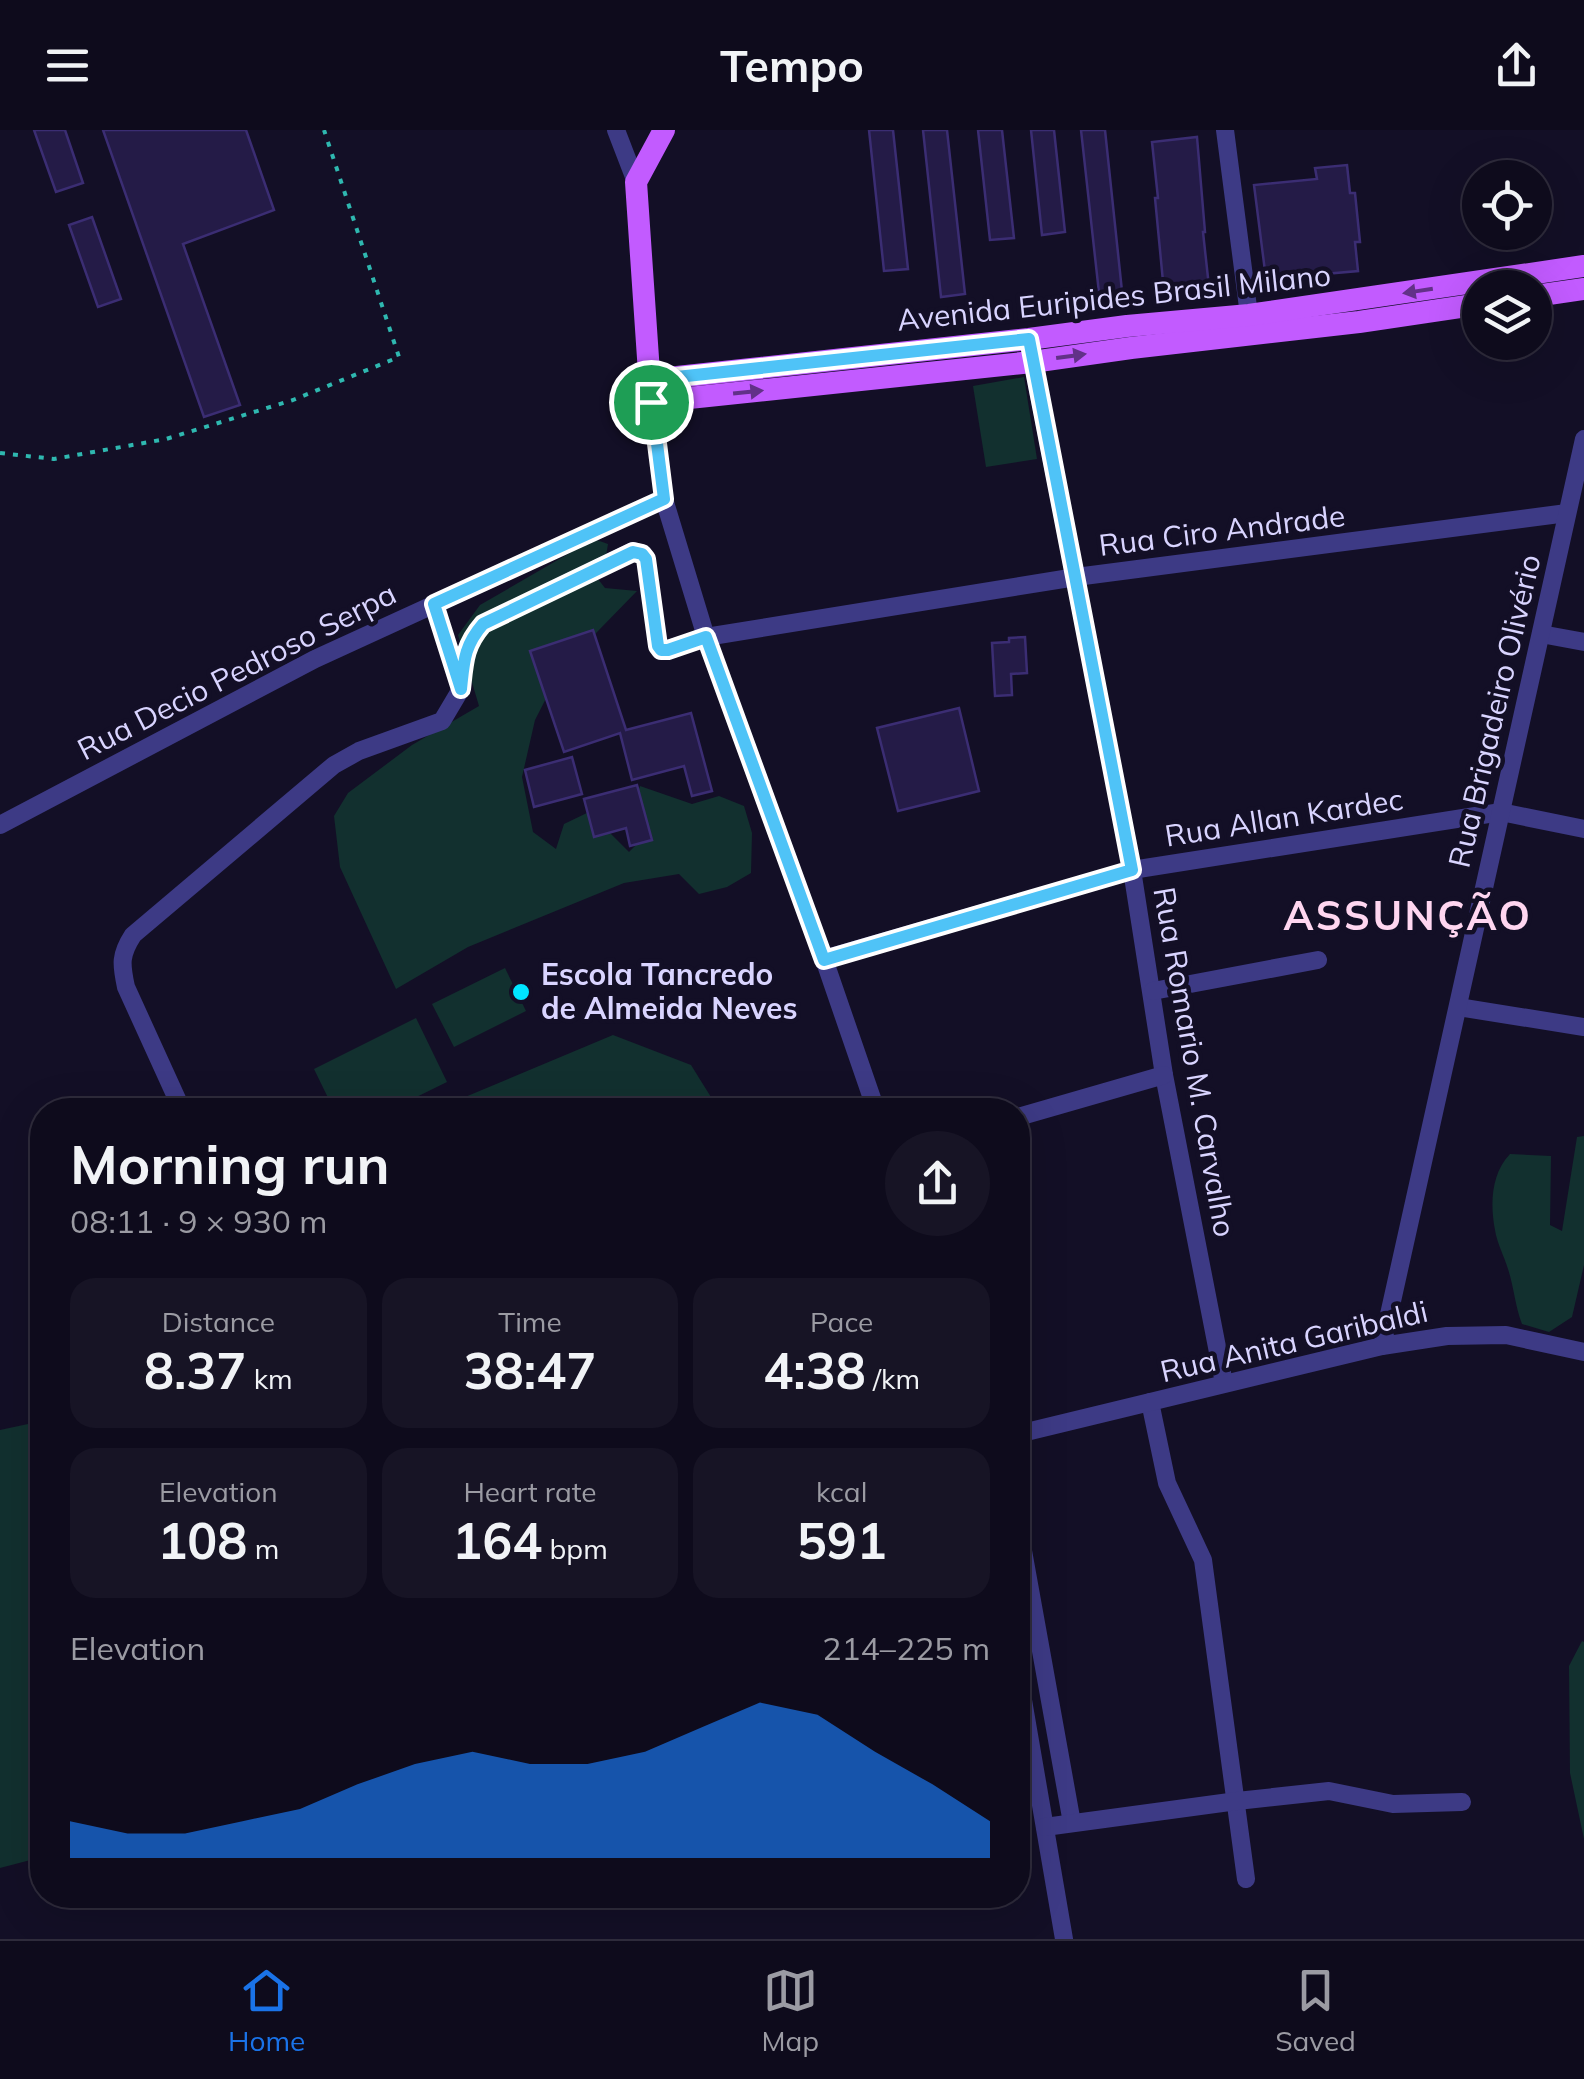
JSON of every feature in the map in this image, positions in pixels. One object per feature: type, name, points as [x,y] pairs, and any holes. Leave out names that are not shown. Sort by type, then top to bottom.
[{"type":"main road","points":[[650,391],[636,182],[664,130]]},
{"type":"main road","name":"Avenida Euripides Brasil Milano","points":[[650,391],[1358,312],[1584,266]]},
{"type":"main road","points":[[1552,294],[1584,289]]},
{"type":"main road","name":"Avenida Euripides Brasil Milano","points":[[1129,337],[1249,315],[1462,305]]},
{"type":"street","points":[[616,130],[636,182]]},
{"type":"street","points":[[1225,130],[1249,315]]},
{"type":"street","name":"Rua Romario M. Carvalho","points":[[1030,350],[1132,870],[1164,1075],[1224,1383]]},
{"type":"street","points":[[650,391],[664,499],[706,637],[872,1098]]},
{"type":"street","name":"Rua Brigadeiro Olivério","points":[[1382,1346],[1583,447]]},
{"type":"street","name":"Rua Decio Pedroso Serpa","points":[[0,825],[315,658],[664,499]]},
{"type":"street","name":"Rua Ciro Andrade","points":[[461,689],[465,654],[472,636],[483,624],[633,552],[646,559],[658,646],[668,650],[706,637],[1076,577],[1568,514]]},
{"type":"street","points":[[177,1098],[126,987],[124,950],[133,935],[334,765],[359,751],[442,721],[461,689],[434,604]]},
{"type":"street","points":[[1541,634],[1584,642]]},
{"type":"street","name":"Rua Allan Kardec","points":[[824,960],[1132,870],[1501,812],[1584,829]]},
{"type":"street","points":[[1153,991],[1318,960]]},
{"type":"street","points":[[1458,1007],[1584,1027]]},
{"type":"street","points":[[1030,1113],[1164,1075]]},
{"type":"street","name":"Rua Anita Garibaldi","points":[[1030,1431],[1382,1346],[1447,1336],[1506,1335],[1584,1352]]},
{"type":"street","points":[[1150,1402],[1167,1483],[1203,1560],[1246,1879]]},
{"type":"street","points":[[1030,1590],[1072,1823]]},
{"type":"street","points":[[1030,1740],[1064,1939]]},
{"type":"street","points":[[1045,1827],[1329,1792],[1393,1804],[1462,1802]]},
{"type":"path","points":[[0,453],[54,459],[166,439],[293,400],[400,357],[324,130]]},
{"type":"green space","points":[[1024,377],[1037,459],[986,467],[973,386]]},
{"type":"green space","points":[[594,539],[608,544],[606,556],[587,565],[605,588],[637,591],[561,669],[535,720],[522,777],[533,832],[556,849],[564,824],[589,812],[629,852],[648,833],[631,811],[640,786],[692,804],[719,796],[744,806],[752,833],[751,873],[727,887],[699,894],[679,874],[624,883],[468,947],[396,989],[340,867],[334,816],[348,793],[412,745],[479,706],[458,635],[480,605]]},
{"type":"green space","points":[[505,968],[526,1011],[454,1047],[432,1004]]},
{"type":"green space","points":[[416,1018],[447,1082],[414,1098],[328,1098],[314,1069]]},
{"type":"green space","points":[[613,1035],[691,1065],[712,1098],[463,1098]]},
{"type":"green space","points":[[1584,1136],[1584,1265],[1572,1317],[1549,1332],[1522,1324],[1496,1235],[1494,1190],[1499,1171],[1510,1154],[1551,1156],[1550,1225],[1562,1231],[1577,1137]]},
{"type":"green space","points":[[30,1424],[30,1860],[0,1868],[0,1430]]},
{"type":"green space","points":[[1582,1641],[1584,1839],[1570,1773],[1569,1666]]},
{"type":"building","points":[[34,130],[65,130],[83,183],[56,192]]},
{"type":"building","points":[[103,130],[246,130],[274,210],[183,244],[240,405],[204,417]]},
{"type":"building","points":[[869,130],[893,130],[908,269],[884,271]]},
{"type":"building","points":[[923,130],[947,130],[965,294],[941,297]]},
{"type":"building","points":[[978,130],[1002,130],[1014,238],[990,240]]},
{"type":"building","points":[[1031,130],[1054,130],[1065,232],[1042,235]]},
{"type":"building","points":[[1081,130],[1105,130],[1122,291],[1099,293]]},
{"type":"building","points":[[1197,137],[1209,287],[1164,292],[1152,142]]},
{"type":"building","points":[[1347,165],[1350,193],[1355,193],[1360,242],[1355,242],[1358,271],[1266,279],[1254,185],[1317,179],[1315,168]]},
{"type":"building","points":[[92,217],[121,299],[98,307],[69,225]]},
{"type":"building","points":[[593,630],[626,730],[691,713],[712,791],[692,796],[684,766],[632,780],[620,733],[564,752],[530,651]]},
{"type":"building","points":[[1025,637],[1027,673],[1011,674],[1012,695],[995,696],[992,643]]},
{"type":"building","points":[[959,708],[979,791],[898,811],[877,728]]},
{"type":"building","points":[[572,757],[582,794],[534,807],[525,770]]},
{"type":"building","points":[[637,785],[652,840],[630,846],[626,828],[594,837],[584,799]]},
{"type":"place","name":"Escola Tancredo de Almeida Neves","points":[[521,992]]},
{"type":"district","name":"ASSUNÇÃO","points":[[1408,916]]},
{"type":"route","points":[[1029,339],[1132,870],[824,960],[706,637],[661,650],[646,559],[638,552],[483,624],[472,636],[465,654],[461,689],[434,604],[664,499],[651,402],[649,380],[1029,339]]}]
